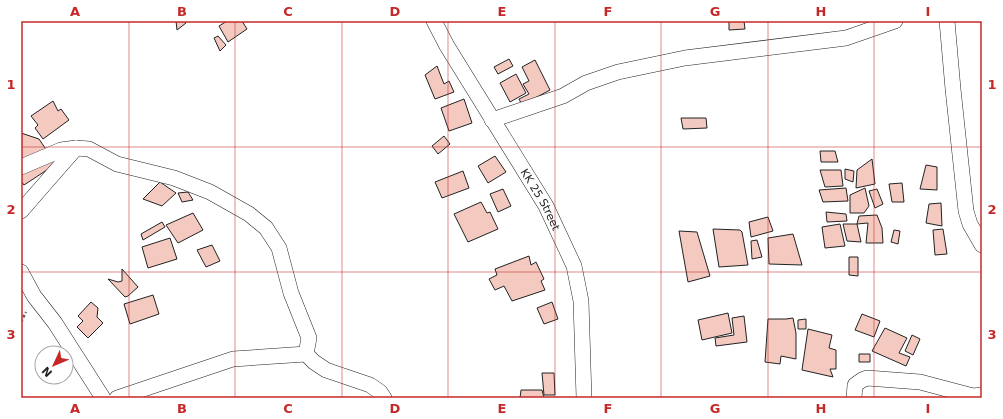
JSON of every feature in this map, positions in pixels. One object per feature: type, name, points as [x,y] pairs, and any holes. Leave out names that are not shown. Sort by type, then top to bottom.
[{"type":"street","name":"KK 25 Street","points":[[434,21],[447,46],[546,206],[574,266],[581,301],[584,398]]},
{"type":"street","points":[[492,120],[563,96],[586,84],[618,72],[685,58],[846,38],[895,21]]},
{"type":"street","points":[[947,21],[966,211],[970,224],[982,245]]},
{"type":"street","points":[[21,211],[76,148]]},
{"type":"street","points":[[21,167],[61,150],[90,148],[117,164],[174,178],[210,192],[249,214],[266,228],[279,248],[290,293],[309,338],[306,354]]},
{"type":"street","points":[[21,272],[34,296],[55,323],[103,398]]},
{"type":"street","points":[[117,398],[233,359],[306,354],[314,362],[326,370],[370,385],[380,392],[384,398]]},
{"type":"street","points":[[854,398],[855,385],[867,378],[920,382],[973,396],[982,395]]},
{"type":"building","points":[[176,21],[185,21],[186,23],[177,30]]},
{"type":"building","points":[[227,21],[242,21],[247,29],[228,42],[219,26]]},
{"type":"building","points":[[729,21],[744,21],[745,29],[729,30]]},
{"type":"building","points":[[218,36],[226,45],[220,51],[214,38]]},
{"type":"building","points":[[509,59],[513,66],[498,74],[494,67]]},
{"type":"building","points":[[535,60],[550,90],[522,105],[519,99],[529,94],[523,84],[529,81],[522,67]]},
{"type":"building","points":[[437,66],[444,84],[449,81],[454,92],[435,99],[425,75]]},
{"type":"building","points":[[516,74],[526,93],[510,102],[500,83]]},
{"type":"building","points":[[464,99],[472,123],[449,131],[441,108]]},
{"type":"building","points":[[53,101],[58,111],[61,109],[69,120],[43,139],[35,128],[38,125],[31,116]]},
{"type":"building","points":[[681,118],[706,118],[707,128],[683,129]]},
{"type":"building","points":[[21,133],[39,139],[56,164],[24,185],[21,181]]},
{"type":"building","points":[[444,136],[450,144],[438,154],[432,146]]},
{"type":"building","points":[[820,151],[835,151],[838,162],[821,162]]},
{"type":"building","points":[[495,156],[506,172],[488,183],[478,166]]},
{"type":"building","points":[[872,159],[875,184],[856,188],[857,170]]},
{"type":"building","points":[[926,165],[937,167],[937,190],[920,189]]},
{"type":"building","points":[[845,169],[854,171],[853,182],[845,179]]},
{"type":"building","points":[[820,170],[841,170],[843,186],[825,187]]},
{"type":"building","points":[[463,171],[469,188],[442,198],[435,182]]},
{"type":"building","points":[[160,182],[176,193],[162,206],[143,199]]},
{"type":"building","points":[[902,183],[904,202],[892,202],[889,184]]},
{"type":"building","points":[[846,188],[848,201],[823,202],[819,190]]},
{"type":"building","points":[[865,188],[869,206],[864,213],[850,213],[850,195]]},
{"type":"building","points":[[503,189],[511,206],[498,212],[490,194]]},
{"type":"building","points":[[877,189],[883,204],[875,208],[869,191]]},
{"type":"building","points":[[188,192],[193,200],[182,202],[178,193]]},
{"type":"building","points":[[481,202],[487,213],[490,212],[498,229],[468,242],[454,214]]},
{"type":"building","points":[[941,203],[942,226],[926,223],[929,204]]},
{"type":"building","points":[[826,212],[846,214],[847,221],[827,222]]},
{"type":"building","points":[[193,213],[203,230],[178,243],[166,225]]},
{"type":"building","points":[[877,215],[882,228],[883,243],[866,243],[868,223],[857,224],[859,216]]},
{"type":"building","points":[[768,217],[773,231],[751,237],[749,222]]},
{"type":"building","points":[[162,222],[165,227],[143,240],[141,234]]},
{"type":"building","points":[[840,224],[845,246],[825,248],[822,227]]},
{"type":"building","points":[[843,224],[857,224],[861,242],[847,241]]},
{"type":"building","points":[[713,229],[740,230],[742,232],[748,265],[719,267]]},
{"type":"building","points":[[943,229],[947,254],[935,255],[933,230]]},
{"type":"building","points":[[894,230],[900,231],[898,244],[891,242]]},
{"type":"building","points":[[679,231],[697,232],[710,276],[688,282]]},
{"type":"building","points":[[793,234],[802,265],[769,264],[768,238]]},
{"type":"building","points":[[170,238],[177,259],[148,268],[142,247]]},
{"type":"building","points":[[757,240],[762,257],[752,259],[751,241]]},
{"type":"building","points":[[212,245],[220,261],[206,267],[197,250]]},
{"type":"building","points":[[529,256],[531,265],[536,262],[544,279],[541,281],[545,290],[512,301],[504,286],[495,290],[489,279],[497,275],[495,269]]},
{"type":"building","points":[[849,257],[858,257],[858,276],[849,275]]},
{"type":"building","points":[[122,269],[138,287],[125,297],[108,279],[118,282],[122,281]]},
{"type":"building","points":[[153,295],[159,314],[130,324],[124,304]]},
{"type":"building","points":[[91,302],[98,308],[97,317],[103,323],[88,338],[77,327],[83,321],[78,316]]},
{"type":"building","points":[[552,302],[558,319],[544,324],[537,308]]},
{"type":"building","points":[[728,313],[732,333],[702,340],[698,320]]},
{"type":"building","points":[[862,314],[880,321],[874,337],[855,330]]},
{"type":"building","points":[[744,316],[747,342],[716,346],[715,338],[734,335],[732,318]]},
{"type":"building","points":[[793,318],[796,333],[796,359],[781,356],[780,364],[765,362],[768,319]]},
{"type":"building","points":[[806,319],[806,329],[798,329],[798,320]]},
{"type":"building","points":[[885,328],[907,338],[899,353],[910,357],[906,366],[872,351]]},
{"type":"building","points":[[808,329],[832,335],[829,348],[836,350],[836,369],[830,369],[833,377],[802,370]]},
{"type":"building","points":[[912,335],[920,339],[913,355],[905,351]]},
{"type":"building","points":[[859,354],[870,354],[870,362],[859,362]]},
{"type":"building","points":[[542,373],[554,373],[555,395],[544,395]]},
{"type":"building","points":[[521,390],[542,390],[544,398],[520,398]]}]
